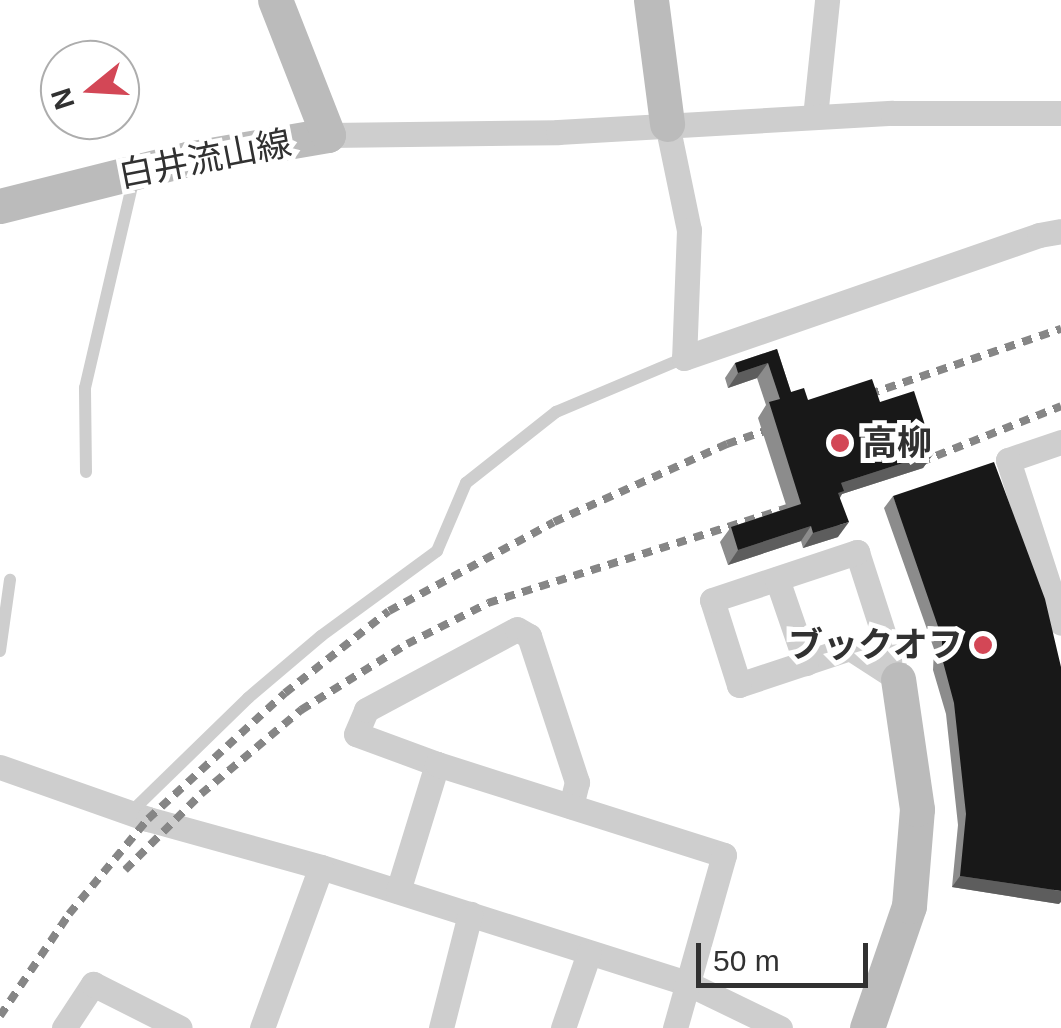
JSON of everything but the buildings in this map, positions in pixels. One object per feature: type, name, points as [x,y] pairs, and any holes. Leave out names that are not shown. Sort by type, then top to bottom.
[{"type":"main road","name":"白井流山線","points":[[0,206],[136,171],[328,135],[275,0]]},
{"type":"main road","points":[[652,0],[667,124]]},
{"type":"main road","points":[[867,1028],[910,906],[918,809],[898,679]]},
{"type":"street","points":[[815,117],[826,0]]},
{"type":"street","points":[[328,135],[558,132],[815,117],[1061,113]]},
{"type":"street","points":[[667,124],[688,230],[684,358],[1038,234],[1061,231]]},
{"type":"street","points":[[1061,442],[1008,460],[1061,623]]},
{"type":"street","points":[[875,605],[850,648],[739,684],[712,600],[857,552],[875,605],[898,679]]},
{"type":"street","points":[[777,578],[806,663]]},
{"type":"street","points":[[571,806],[577,782],[529,636],[517,629],[366,710],[356,734],[437,764],[724,855],[675,1028]]},
{"type":"street","points":[[850,648],[898,679]]},
{"type":"street","points":[[398,892],[437,764]]},
{"type":"street","points":[[0,767],[132,812],[321,867],[689,984],[780,1028]]},
{"type":"street","points":[[262,1028],[321,867]]},
{"type":"street","points":[[441,1028],[470,914]]},
{"type":"street","points":[[564,1028],[588,952]]},
{"type":"street","points":[[64,1028],[93,984],[180,1028]]},
{"type":"lane","points":[[86,472],[85,388],[136,171]]},
{"type":"lane","points":[[132,812],[236,710],[321,636],[437,551],[466,483],[556,412],[684,358]]},
{"type":"lane","points":[[0,651],[10,580]]},
{"type":"railway","points":[[852,400],[1061,329]]},
{"type":"railway","points":[[903,469],[1061,406]]},
{"type":"railway","points":[[0,1016],[69,914],[148,819],[285,693],[389,611],[554,522],[727,444],[791,422]]},
{"type":"railway","points":[[125,870],[201,794],[301,710],[407,644],[488,603],[813,500]]},
{"type":"place","name":"高柳","points":[[840,443]]},
{"type":"place","name":"ブックオフ","points":[[983,645]]}]
